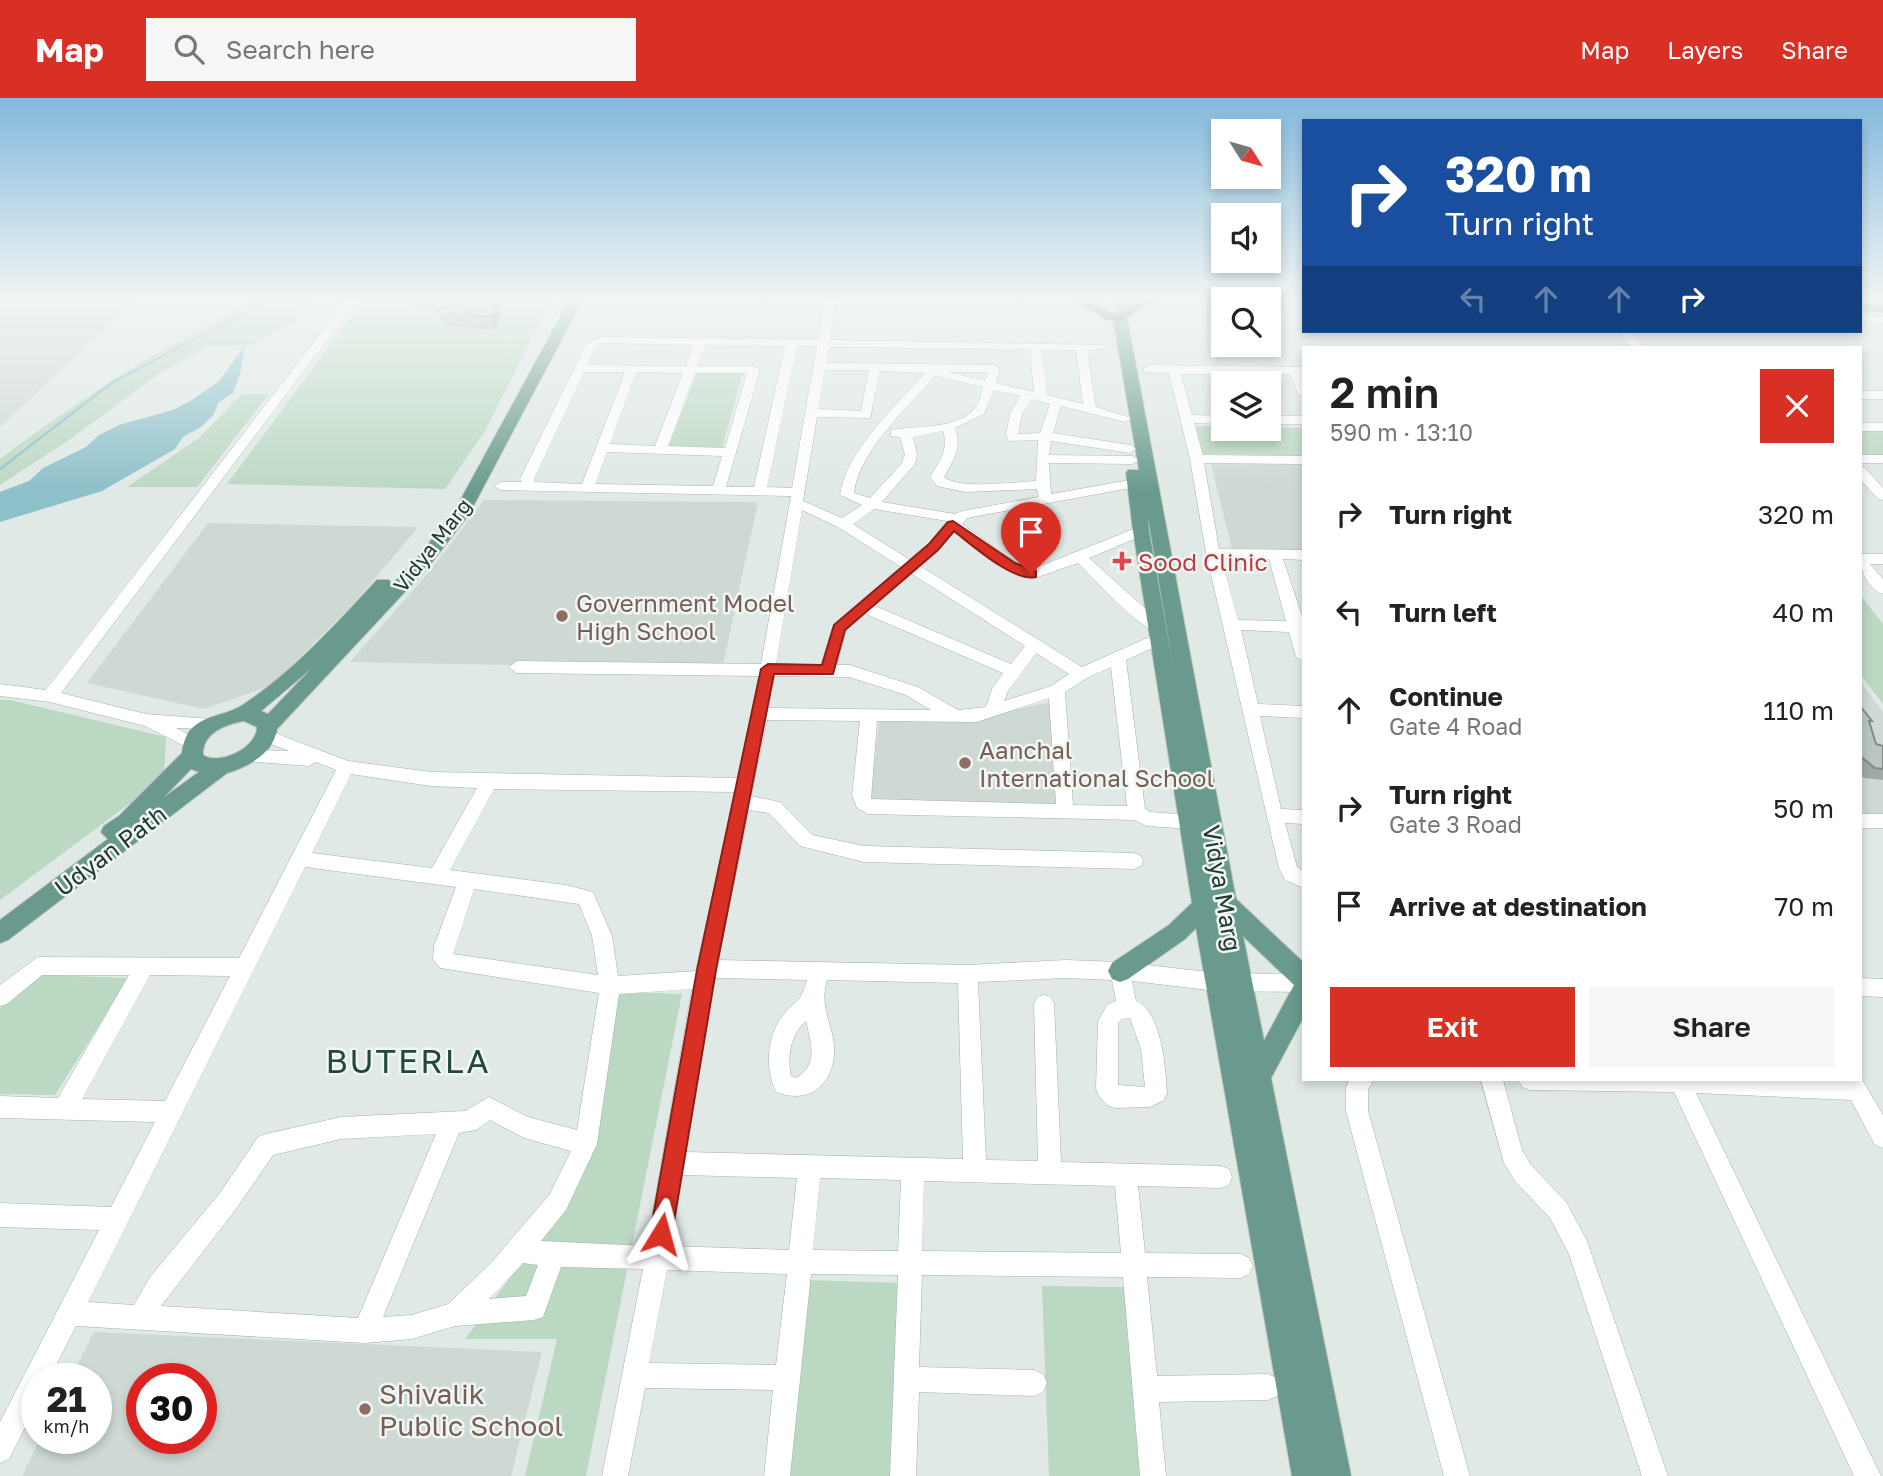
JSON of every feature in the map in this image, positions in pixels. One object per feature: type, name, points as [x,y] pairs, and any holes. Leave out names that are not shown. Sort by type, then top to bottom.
[{"type":"main road","name":"Vidya Marg","points":[[244,713],[269,695],[332,639],[406,561],[444,513],[486,451],[531,363]]},
{"type":"main road","name":"Vidya Marg","points":[[267,731],[405,582],[462,512],[543,363]]},
{"type":"main road","name":"Vidya Marg","points":[[1121,363],[1125,418],[1141,531],[1191,822],[1215,904]]},
{"type":"main road","name":"Vidya Marg","points":[[1126,363],[1308,1476]]},
{"type":"main road","points":[[244,713],[263,719],[267,731],[250,756],[220,767],[208,767],[195,762],[191,750],[199,733],[210,724],[244,713]]},
{"type":"main road","name":"Udyan Path","points":[[0,916],[127,822],[191,750]]},
{"type":"main road","name":"Udyan Path","points":[[0,933],[220,767]]},
{"type":"main road","points":[[1120,971],[1215,904],[1302,979]]},
{"type":"main road","name":"Vidya Marg","points":[[1229,982],[1258,1077],[1335,1476]]},
{"type":"main road","points":[[1258,1077],[1302,995]]},
{"type":"street","points":[[50,696],[304,363]]},
{"type":"street","points":[[533,486],[528,481],[528,475],[582,363]]},
{"type":"street","points":[[660,450],[691,363]]},
{"type":"street","points":[[719,489],[730,453],[775,363]]},
{"type":"street","points":[[912,363],[913,368]]},
{"type":"street","points":[[883,429],[906,435],[948,425],[978,414],[994,363]]},
{"type":"street","points":[[1035,363],[1034,396],[1016,414],[1012,437],[1022,439],[1046,436],[1131,454]]},
{"type":"street","points":[[1083,363],[1090,409]]},
{"type":"street","points":[[615,1476],[657,1257],[706,974],[760,714],[820,366],[994,369]]},
{"type":"street","points":[[580,368],[770,370]]},
{"type":"street","points":[[587,487],[632,368]]},
{"type":"street","points":[[813,413],[866,415],[875,368]]},
{"type":"street","points":[[913,368],[1125,418]]},
{"type":"street","points":[[1149,369],[1211,374]]},
{"type":"street","points":[[760,490],[770,370]]},
{"type":"street","points":[[1178,370],[1175,373],[1176,380],[1197,459],[1213,553],[1232,625],[1274,816],[1288,868],[1292,875],[1302,879]]},
{"type":"street","points":[[1281,373],[1300,371]]},
{"type":"street","points":[[932,372],[860,458],[846,490],[847,495],[872,504],[955,522],[1011,566],[1031,574],[1050,569],[1141,531]]},
{"type":"street","points":[[1862,395],[1883,395]]},
{"type":"street","points":[[1044,492],[1042,459],[1050,416],[1057,401]]},
{"type":"street","points":[[1187,419],[1211,420]]},
{"type":"street","points":[[1281,420],[1302,420]]},
{"type":"street","points":[[948,425],[952,447],[937,477],[942,483],[965,488],[1044,492],[1136,483]]},
{"type":"street","points":[[1862,427],[1883,427]]},
{"type":"street","points":[[843,524],[872,504],[908,464],[911,455],[906,435]]},
{"type":"street","points":[[601,448],[730,453]]},
{"type":"street","points":[[1042,459],[1131,454]]},
{"type":"street","points":[[1862,458],[1883,459]]},
{"type":"street","points":[[1197,459],[1302,460]]},
{"type":"street","points":[[1862,473],[1883,496]]},
{"type":"street","points":[[501,486],[760,490],[796,497],[1082,674]]},
{"type":"street","points":[[828,670],[835,634],[941,539],[955,522],[970,512],[1044,492]]},
{"type":"street","points":[[1213,553],[1302,555]]},
{"type":"street","points":[[1232,625],[1300,627],[1275,555]]},
{"type":"street","points":[[760,714],[956,716],[992,713],[1057,690],[1160,633],[1079,556]]},
{"type":"street","points":[[1862,560],[1883,559]]},
{"type":"street","points":[[1862,563],[1883,589]]},
{"type":"street","points":[[864,607],[1013,671]]},
{"type":"street","points":[[992,713],[1000,689],[1034,645]]},
{"type":"street","points":[[1118,657],[1137,813]]},
{"type":"street","points":[[517,667],[828,670],[865,674],[912,691],[956,716]]},
{"type":"street","points":[[0,690],[50,696],[146,720],[210,724]]},
{"type":"street","points":[[1057,690],[1065,811]]},
{"type":"street","points":[[1249,710],[1302,712]]},
{"type":"street","points":[[869,716],[861,795],[863,803],[868,807],[1137,813],[1147,819],[1191,822]]},
{"type":"street","points":[[146,720],[191,750]]},
{"type":"street","points":[[267,731],[323,759],[346,766],[431,779],[744,794],[774,807],[806,841],[864,854],[1134,861]]},
{"type":"street","points":[[250,756],[323,759]]},
{"type":"street","points":[[0,1450],[346,766]]},
{"type":"street","points":[[437,877],[489,782]]},
{"type":"street","points":[[1274,816],[1302,817]]},
{"type":"street","points":[[1862,821],[1883,821]]},
{"type":"street","points":[[299,859],[586,898],[602,936],[610,986],[586,1144],[558,1202],[500,1272],[455,1314]]},
{"type":"street","points":[[467,881],[444,946],[443,959],[447,962],[610,986],[706,974],[968,974],[1066,969],[1120,971],[1229,982],[1302,981]]},
{"type":"street","points":[[0,997],[38,966],[245,967]]},
{"type":"street","points":[[64,1109],[145,966]]},
{"type":"street","points":[[1120,971],[1127,1008]]},
{"type":"street","points":[[813,1003],[820,972]]},
{"type":"street","points":[[968,974],[975,1171]]},
{"type":"street","points":[[1862,987],[1883,988]]},
{"type":"street","points":[[1044,1004],[1050,1174]]},
{"type":"street","points":[[1361,1081],[1357,1087],[1357,1111],[1457,1476]]},
{"type":"street","points":[[1492,1081],[1512,1155],[1523,1172],[1558,1210],[1578,1249],[1655,1476]]},
{"type":"street","points":[[1868,1476],[1679,1081],[1853,1085],[1883,1137]]},
{"type":"street","points":[[0,1107],[171,1112]]},
{"type":"street","points":[[140,1317],[159,1286],[223,1207],[266,1145],[341,1128],[468,1122],[489,1108],[524,1127],[586,1144]]},
{"type":"street","points":[[365,1331],[452,1123]]},
{"type":"street","points":[[672,1163],[1222,1177]]},
{"type":"street","points":[[777,1476],[810,1167]]},
{"type":"street","points":[[903,1476],[914,1170]]},
{"type":"street","points":[[1126,1176],[1153,1476]]},
{"type":"street","points":[[0,1215],[117,1219]]},
{"type":"street","points":[[519,1250],[554,1255],[800,1262],[1241,1266]]},
{"type":"street","points":[[69,1313],[365,1331],[412,1327],[455,1314],[534,1308],[554,1255]]},
{"type":"street","points":[[634,1375],[788,1378]]},
{"type":"street","points":[[906,1379],[1034,1383]]},
{"type":"street","points":[[1145,1389],[1268,1387]]},
{"type":"shaded area","points":[[0,363],[68,363],[0,427]]},
{"type":"shaded area","points":[[1211,463],[1302,463],[1302,551],[1232,550]]},
{"type":"shaded area","name":"Government Model High School","points":[[484,500],[758,502],[722,669],[350,662],[430,571]]},
{"type":"shaded area","points":[[208,523],[418,527],[357,600],[272,685],[204,709],[87,683]]},
{"type":"shaded area","points":[[1862,684],[1883,712],[1883,817],[1862,817]]},
{"type":"shaded area","name":"Aanchal International School","points":[[1051,702],[1058,808],[870,806],[879,720],[984,716]]},
{"type":"shaded area","name":"Shivalik Public School","points":[[94,1332],[542,1352],[511,1476],[22,1476],[33,1454],[112,1454],[112,1363],[78,1363]]},
{"type":"green space","points":[[141,363],[177,363],[0,485],[0,459]]},
{"type":"green space","points":[[317,363],[519,363],[485,431],[445,489],[227,484]]},
{"type":"green space","points":[[697,372],[743,373],[722,448],[668,447]]},
{"type":"green space","points":[[242,394],[269,394],[197,487],[127,487],[199,438]]},
{"type":"green space","points":[[1196,426],[1211,426],[1211,441],[1281,441],[1281,428],[1302,428],[1302,456],[1202,454]]},
{"type":"green space","points":[[1862,429],[1883,429],[1883,455],[1864,455]]},
{"type":"green space","points":[[1862,598],[1883,624],[1883,704],[1862,677]]},
{"type":"green space","points":[[0,700],[10,700],[166,737],[164,778],[0,900]]},
{"type":"green space","points":[[39,975],[129,978],[55,1095],[0,1094],[0,1008]]},
{"type":"green space","points":[[602,991],[682,994],[586,1476],[525,1476],[557,1339],[465,1339],[574,1190]]},
{"type":"green space","points":[[803,1280],[905,1283],[896,1476],[783,1476]]},
{"type":"green space","points":[[1042,1286],[1127,1287],[1144,1476],[1049,1476]]},
{"type":"water","points":[[232,363],[242,363],[233,393],[218,403],[214,414],[201,427],[183,437],[175,449],[102,491],[0,522],[0,492],[29,481],[43,468],[86,447],[99,435],[119,425],[173,410],[219,381]]},
{"type":"building","points":[[1862,708],[1872,721],[1869,721],[1876,744],[1883,746],[1883,769],[1875,768],[1862,758]]},
{"type":"waterway","points":[[0,469],[113,382],[149,363]]},
{"type":"place","name":"Sood Clinic","points":[[1122,561]]},
{"type":"place","name":"Government Model High School","points":[[562,616]]},
{"type":"place","name":"Aanchal International School","points":[[965,763]]},
{"type":"place","name":"Shivalik Public School","points":[[365,1409]]},
{"type":"district","name":"BUTERLA","points":[[408,1060]]},
{"type":"route","points":[[661,1234],[706,970],[768,669],[828,670],[835,634],[839,628],[934,547],[953,524],[1011,566],[1031,574]]}]
